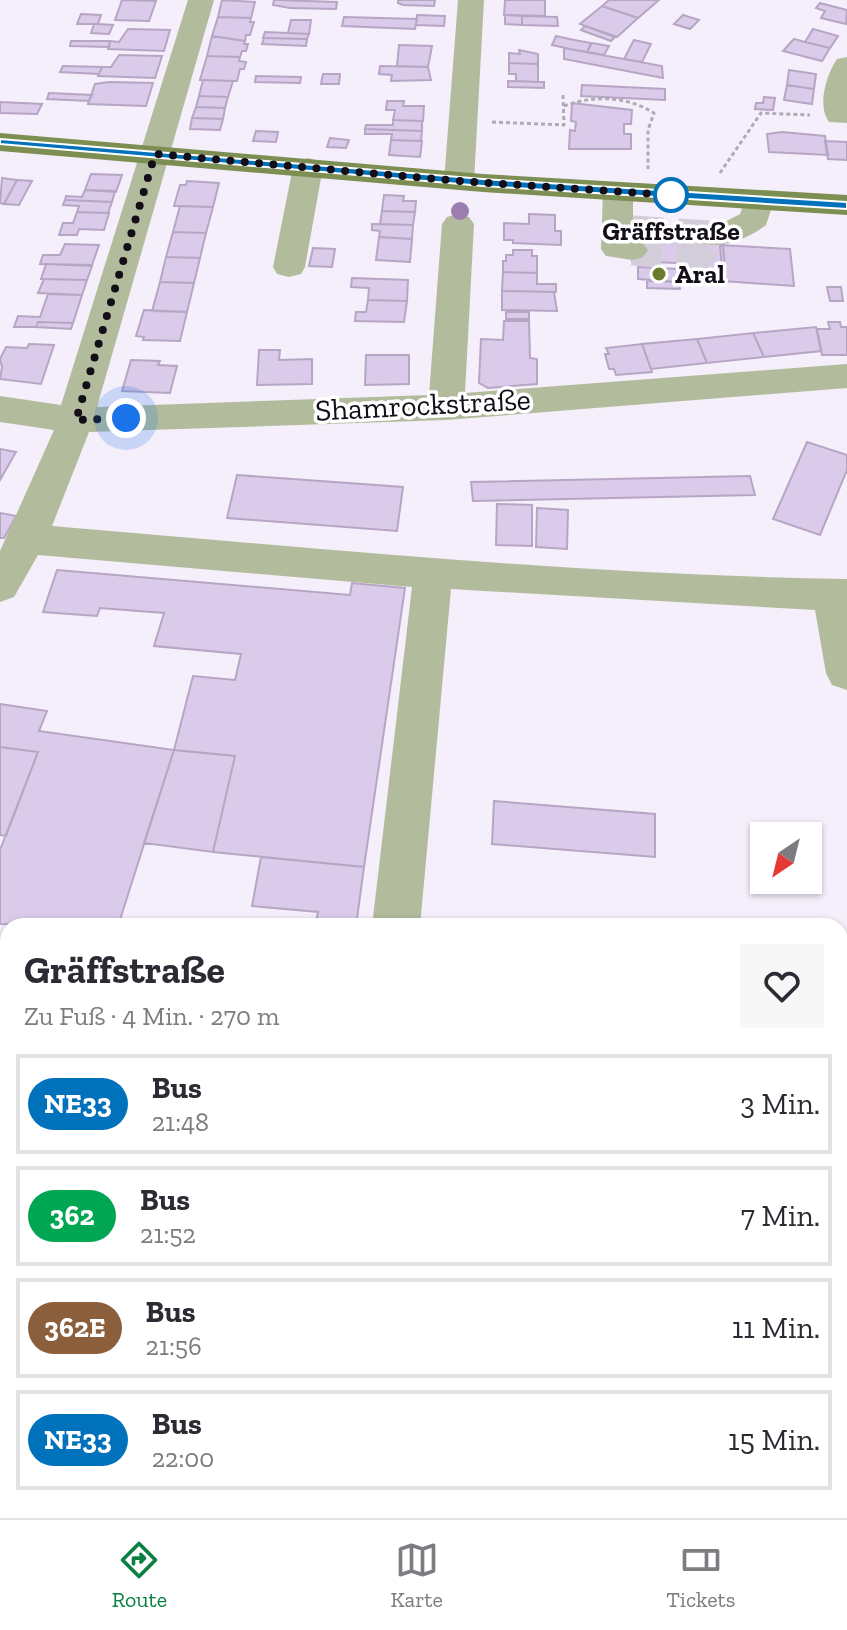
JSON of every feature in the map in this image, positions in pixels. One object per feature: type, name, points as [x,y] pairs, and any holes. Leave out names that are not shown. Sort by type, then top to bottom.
[{"type":"main road","points":[[0,142],[459,181],[847,205]]},
{"type":"street","points":[[0,586],[27,539],[76,420],[201,0]]},
{"type":"street","points":[[459,181],[471,0]]},
{"type":"street","points":[[839,116],[838,95],[847,65]]},
{"type":"street","points":[[289,267],[308,167]]},
{"type":"street","points":[[627,237],[633,192]]},
{"type":"street","points":[[711,236],[726,234],[747,224],[755,218],[758,201]]},
{"type":"street","points":[[446,407],[458,224]]},
{"type":"street","name":"Shamrockstraße","points":[[0,409],[76,420],[446,407],[847,376]]},
{"type":"street","points":[[27,539],[433,573],[840,596],[847,673]]},
{"type":"street","points":[[397,918],[433,573]]},
{"type":"path","points":[[463,120],[564,125],[563,95]]},
{"type":"path","points":[[564,106],[581,100],[630,102],[654,113],[633,192]]},
{"type":"path","points":[[720,199],[718,175],[761,113],[839,116]]},
{"type":"building","points":[[122,0],[156,1],[149,21],[115,20]]},
{"type":"building","points":[[222,0],[255,2],[251,18],[218,17]]},
{"type":"building","points":[[274,0],[337,2],[336,9],[290,8],[273,5]]},
{"type":"building","points":[[398,0],[435,0],[434,6],[403,5]]},
{"type":"building","points":[[505,0],[545,0],[545,16],[504,15]]},
{"type":"building","points":[[609,0],[659,0],[638,18],[602,6]]},
{"type":"building","points":[[820,3],[847,10],[846,24],[821,18],[825,11],[816,8]]},
{"type":"building","points":[[602,6],[638,18],[617,37],[580,24]]},
{"type":"building","points":[[81,14],[101,15],[98,24],[77,24]]},
{"type":"building","points":[[417,15],[445,16],[444,26],[416,25]]},
{"type":"building","points":[[505,15],[522,16],[522,25],[505,24]]},
{"type":"building","points":[[683,15],[699,20],[690,29],[674,24]]},
{"type":"building","points":[[522,16],[557,17],[558,26],[522,25]]},
{"type":"building","points":[[218,17],[251,18],[250,22],[254,22],[250,35],[246,35],[245,41],[212,36]]},
{"type":"building","points":[[344,17],[417,19],[415,29],[342,26]]},
{"type":"building","points":[[291,20],[311,20],[309,34],[288,33]]},
{"type":"building","points":[[94,24],[113,25],[109,34],[91,33]]},
{"type":"building","points":[[585,26],[615,37],[611,41],[581,30]]},
{"type":"building","points":[[128,29],[170,30],[164,51],[108,49],[110,41],[119,42]]},
{"type":"building","points":[[813,29],[838,36],[830,48],[805,42]]},
{"type":"building","points":[[265,32],[309,34],[307,39],[263,38]]},
{"type":"building","points":[[212,36],[245,41],[244,44],[248,44],[246,51],[242,51],[240,57],[207,56]]},
{"type":"building","points":[[556,36],[591,43],[587,52],[570,49],[552,45]]},
{"type":"building","points":[[264,38],[307,39],[306,46],[262,44]]},
{"type":"building","points":[[794,39],[830,48],[822,61],[783,51]]},
{"type":"building","points":[[634,40],[651,44],[642,62],[624,59]]},
{"type":"building","points":[[71,41],[110,41],[109,47],[70,46]]},
{"type":"building","points":[[592,43],[609,46],[604,55],[587,52]]},
{"type":"building","points":[[399,45],[432,46],[428,67],[397,66]]},
{"type":"building","points":[[564,48],[662,66],[663,78],[564,59]]},
{"type":"building","points":[[519,50],[538,54],[538,64],[509,63],[509,53],[520,54]]},
{"type":"building","points":[[119,55],[162,56],[155,78],[98,76],[102,67],[111,67]]},
{"type":"building","points":[[207,56],[240,57],[239,61],[246,62],[244,69],[240,69],[237,81],[200,80]]},
{"type":"building","points":[[509,63],[538,64],[538,82],[516,81],[516,74],[509,74]]},
{"type":"building","points":[[63,66],[102,67],[99,74],[60,72]]},
{"type":"building","points":[[380,66],[428,67],[431,80],[391,81],[392,75],[379,74]]},
{"type":"building","points":[[789,70],[816,74],[814,89],[787,85]]},
{"type":"building","points":[[323,74],[340,74],[339,84],[321,84]]},
{"type":"building","points":[[256,76],[301,77],[300,83],[255,82]]},
{"type":"building","points":[[203,80],[233,81],[228,97],[199,96]]},
{"type":"building","points":[[508,81],[544,82],[544,88],[508,87]]},
{"type":"building","points":[[153,83],[146,106],[88,104],[95,84]]},
{"type":"building","points":[[582,85],[665,89],[665,100],[581,96]]},
{"type":"building","points":[[787,85],[814,89],[812,104],[784,100]]},
{"type":"building","points":[[49,93],[92,95],[89,101],[47,99]]},
{"type":"building","points":[[199,96],[228,97],[225,108],[196,107]]},
{"type":"building","points":[[764,97],[775,98],[773,110],[755,109],[756,103],[763,103]]},
{"type":"building","points":[[387,101],[404,101],[403,106],[424,106],[423,121],[393,120],[395,110],[386,110]]},
{"type":"building","points":[[0,102],[42,104],[37,114],[0,113]]},
{"type":"building","points":[[572,103],[632,110],[631,124],[624,124],[624,134],[631,134],[631,149],[569,149],[570,130],[575,131],[576,122],[571,121]]},
{"type":"building","points":[[196,107],[225,108],[223,119],[192,118]]},
{"type":"building","points":[[192,118],[223,119],[220,130],[190,129]]},
{"type":"building","points":[[393,120],[422,121],[422,131],[365,129],[366,125],[393,125]]},
{"type":"building","points":[[365,129],[422,131],[421,141],[391,140],[392,134],[365,134]]},
{"type":"building","points":[[256,131],[278,132],[276,142],[253,141]]},
{"type":"building","points":[[782,132],[825,136],[828,155],[769,152],[767,134]]},
{"type":"building","points":[[330,138],[349,140],[346,148],[327,147]]},
{"type":"building","points":[[391,140],[422,141],[420,157],[389,155]]},
{"type":"building","points":[[825,141],[847,142],[847,160],[828,159]]},
{"type":"building","points":[[91,174],[122,175],[116,192],[85,190]]},
{"type":"building","points":[[2,178],[17,180],[4,204],[0,203]]},
{"type":"building","points":[[17,180],[32,181],[19,205],[4,204]]},
{"type":"building","points":[[187,181],[219,183],[213,207],[174,206],[180,185],[186,185]]},
{"type":"building","points":[[85,190],[115,191],[112,202],[65,200],[66,196],[82,197]]},
{"type":"building","points":[[384,195],[404,196],[403,201],[416,201],[415,212],[382,211]]},
{"type":"building","points":[[65,200],[112,202],[108,213],[77,212],[79,206],[63,205]]},
{"type":"building","points":[[180,206],[213,207],[206,233],[173,232]]},
{"type":"building","points":[[382,211],[415,212],[413,225],[380,224]]},
{"type":"building","points":[[77,212],[109,213],[104,230],[79,229],[77,235],[59,235],[63,223],[73,223]]},
{"type":"building","points":[[529,214],[555,215],[555,231],[561,231],[561,245],[504,240],[504,223],[529,224]]},
{"type":"building","points":[[372,224],[413,225],[412,239],[379,237],[380,231],[372,230]]},
{"type":"building","points":[[631,224],[697,227],[723,244],[726,283],[717,283],[699,264],[632,261]]},
{"type":"building","points":[[173,232],[206,233],[200,258],[166,257]]},
{"type":"building","points":[[379,237],[412,239],[410,262],[376,260]]},
{"type":"building","points":[[65,244],[99,245],[92,265],[40,264],[43,255],[60,255]]},
{"type":"building","name":"Aral","points":[[720,245],[790,249],[794,286],[723,281]]},
{"type":"building","points":[[313,248],[335,249],[332,267],[309,266]]},
{"type":"building","points":[[513,250],[532,250],[532,256],[537,256],[537,273],[503,272],[503,261],[506,261],[506,255],[513,255]]},
{"type":"building","points":[[166,257],[200,258],[194,283],[160,282]]},
{"type":"building","points":[[46,264],[92,266],[87,280],[41,279]]},
{"type":"building","name":"Aral","points":[[638,267],[679,269],[680,282],[638,279]]},
{"type":"building","points":[[503,272],[537,273],[537,284],[556,284],[556,292],[502,291]]},
{"type":"building","points":[[352,278],[408,280],[407,301],[368,300],[369,288],[351,287]]},
{"type":"building","points":[[44,279],[87,280],[82,295],[38,293]]},
{"type":"building","points":[[647,281],[679,282],[680,289],[647,288]]},
{"type":"building","points":[[160,282],[194,283],[187,312],[152,311]]},
{"type":"building","points":[[827,287],[841,287],[843,301],[830,301]]},
{"type":"building","points":[[502,291],[554,292],[557,311],[502,310]]},
{"type":"building","points":[[48,294],[82,295],[73,323],[38,322],[36,327],[14,327],[18,316],[40,317]]},
{"type":"building","points":[[368,300],[407,301],[404,322],[355,321],[356,312],[366,312]]},
{"type":"building","points":[[144,310],[187,312],[180,341],[143,340],[144,337],[136,336]]},
{"type":"building","points":[[506,312],[529,312],[529,319],[506,319]]},
{"type":"building","points":[[504,321],[529,321],[530,358],[537,359],[537,384],[488,388],[479,383],[481,339],[503,340]]},
{"type":"building","points":[[38,322],[73,323],[71,329],[36,327]]},
{"type":"building","points":[[828,322],[840,322],[841,327],[847,327],[847,355],[822,355],[817,329],[830,329]]},
{"type":"building","points":[[816,327],[821,351],[764,357],[753,333]]},
{"type":"building","points":[[753,333],[764,357],[707,363],[697,339]]},
{"type":"building","points":[[697,339],[707,363],[651,369],[642,344]]},
{"type":"building","points":[[29,344],[54,345],[41,384],[0,379],[0,359],[6,347],[27,348]]},
{"type":"building","points":[[642,344],[652,372],[616,375],[614,369],[609,369],[606,348]]},
{"type":"building","points":[[259,350],[280,350],[279,360],[312,359],[312,384],[257,385]]},
{"type":"building","points":[[366,355],[409,355],[409,384],[365,385]]},
{"type":"building","points":[[131,360],[160,361],[158,365],[177,366],[170,393],[122,391]]},
{"type":"building","points":[[807,442],[847,455],[847,470],[820,535],[773,519]]},
{"type":"building","points":[[0,449],[16,452],[0,480]]},
{"type":"building","points":[[237,475],[403,487],[397,531],[227,518]]},
{"type":"building","points":[[750,476],[755,495],[473,501],[471,482]]},
{"type":"building","points":[[497,504],[532,505],[532,546],[496,545]]},
{"type":"building","points":[[537,508],[568,510],[567,549],[536,547]]},
{"type":"building","points":[[0,513],[16,516],[4,538],[0,538]]},
{"type":"building","points":[[57,570],[350,595],[352,583],[405,588],[364,867],[213,852],[235,756],[174,750],[193,676],[235,680],[241,654],[154,646],[164,613],[100,608],[97,616],[43,612]]},
{"type":"building","points":[[0,704],[47,711],[39,731],[174,750],[121,918],[0,918],[0,850],[38,752],[0,747]]},
{"type":"building","points":[[0,747],[38,752],[6,836],[0,835]]},
{"type":"building","points":[[174,750],[235,756],[213,852],[144,843]]},
{"type":"building","points":[[494,801],[655,814],[655,857],[492,844]]},
{"type":"building","points":[[261,857],[364,867],[357,918],[317,918],[318,912],[252,906]]},
{"type":"tunnel","points":[[632,231],[711,236],[699,254],[632,250]]},
{"type":"bus line","name":"NE33","points":[[0,142],[483,183],[847,206]]},
{"type":"place","name":"Gräffstraße","points":[[671,195]]},
{"type":"place","name":"Aral","points":[[659,274]]},
{"type":"route","points":[[126,418],[76,420],[155,154],[459,181],[671,195]]}]
